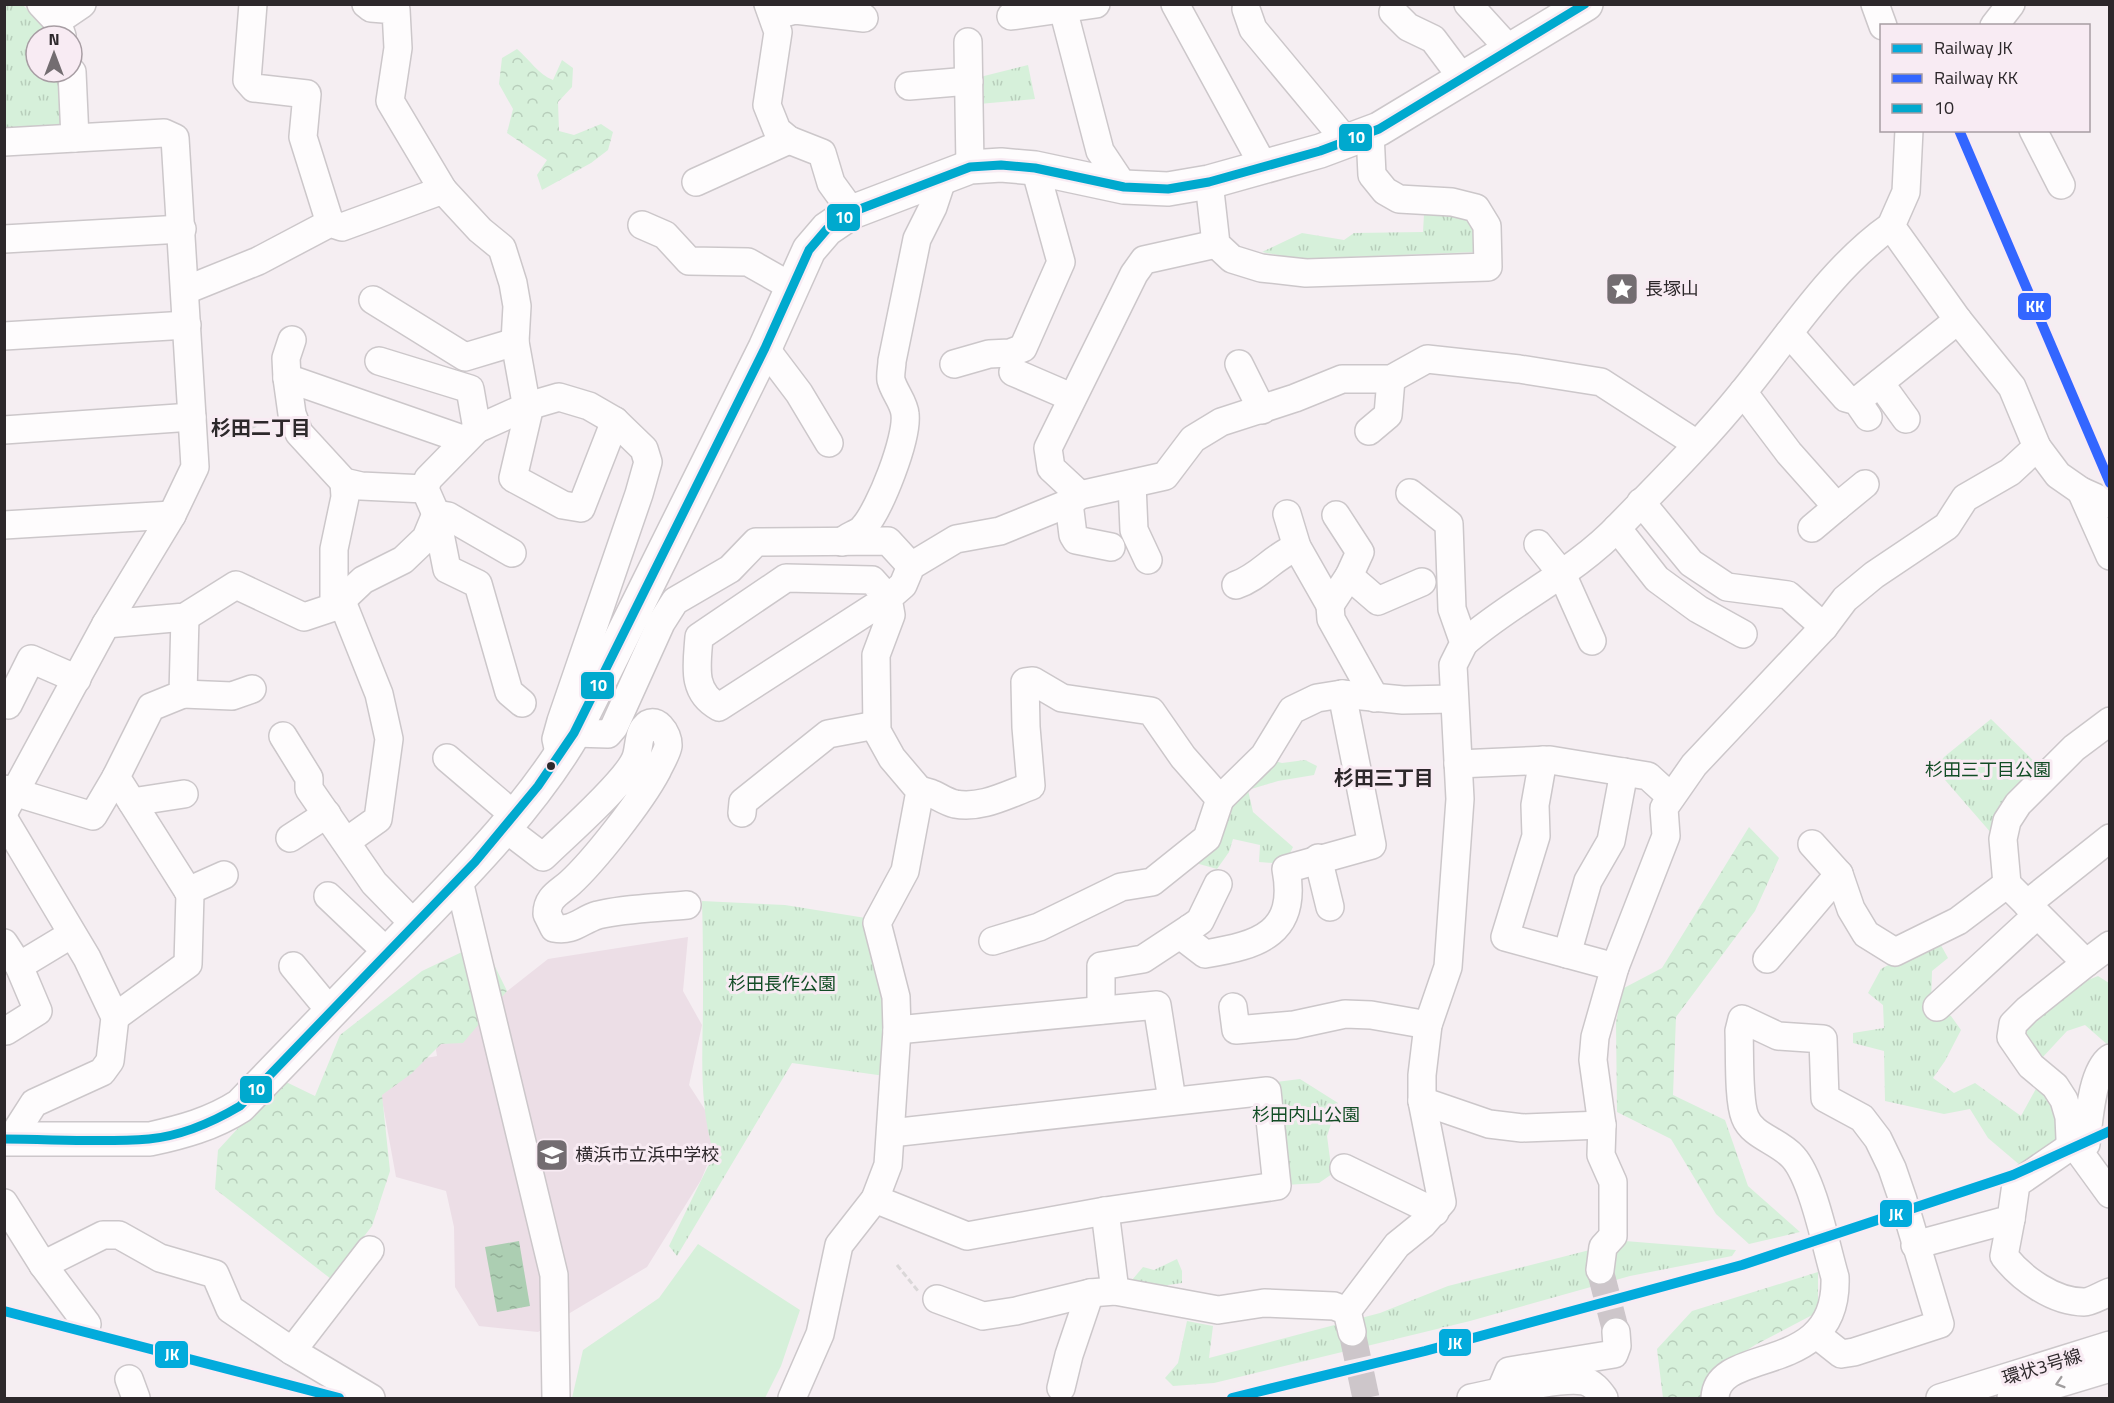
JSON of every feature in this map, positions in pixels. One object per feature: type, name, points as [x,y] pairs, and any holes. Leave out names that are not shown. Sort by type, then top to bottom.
[{"type":"main road","points":[[8,1139],[150,1139],[209,1123],[240,1106],[459,880],[509,821],[568,745],[765,348],[809,250],[827,230],[852,212],[957,172],[1001,165],[1035,168],[1124,188],[1168,189],[1209,182],[1264,167],[1358,137],[1463,80],[1586,4]]},
{"type":"street","points":[[53,20],[82,4]]},
{"type":"street","points":[[253,4],[247,80],[254,88],[307,94],[303,137],[330,223]]},
{"type":"street","points":[[366,4],[371,8],[398,7],[398,48],[390,101],[443,190],[480,230],[502,248],[517,306],[514,342],[528,406],[513,478],[563,505],[581,508],[615,421]]},
{"type":"street","points":[[1022,11],[1063,9],[1096,4]]},
{"type":"street","points":[[1175,4],[1264,167]]},
{"type":"street","points":[[1468,4],[1510,50]]},
{"type":"street","points":[[1875,4],[1881,24]]},
{"type":"street","points":[[1996,24],[2011,4]]},
{"type":"street","points":[[1063,9],[1100,152],[1124,188]]},
{"type":"street","points":[[1209,182],[1216,244],[1233,259],[1262,268],[1306,273],[1488,267],[1486,226],[1476,208],[1452,202],[1399,199],[1385,191],[1372,175],[1358,137],[1253,29],[1245,9]]},
{"type":"street","points":[[852,212],[831,183],[822,153],[789,140],[777,130],[767,105],[778,32],[770,10],[795,10],[864,18]]},
{"type":"street","points":[[1393,12],[1408,27],[1433,39],[1463,80]]},
{"type":"street","points":[[842,542],[847,536],[864,528],[889,478],[901,447],[906,423],[905,410],[891,380],[892,361],[914,251],[933,207],[957,172],[969,81],[968,42]]},
{"type":"street","points":[[909,86],[969,81]]},
{"type":"street","points":[[73,84],[75,138]]},
{"type":"street","points":[[937,1299],[983,1316],[1103,1292],[1218,1310],[1264,1303],[1334,1306],[1350,1322],[1397,1245],[1435,1212],[1442,1202],[1422,1101],[1428,1025],[1448,967],[1460,799],[1453,665],[1464,643],[1486,624],[1562,574],[1617,528],[1743,392],[1789,333],[1866,244],[1891,226],[1906,192],[1909,132]]},
{"type":"street","points":[[2034,132],[2061,185]]},
{"type":"street","points":[[4,142],[164,134],[176,138],[195,467],[172,515],[106,624],[77,679],[8,797],[93,816],[116,777],[151,707],[183,694],[232,696],[252,689]]},
{"type":"street","points":[[696,182],[789,140]]},
{"type":"street","points":[[954,364],[989,354],[1010,353],[1023,348],[1061,262],[1035,168]]},
{"type":"street","points":[[186,290],[258,261],[330,223],[342,227],[443,190]]},
{"type":"street","points":[[642,225],[665,235],[689,261],[748,262],[792,287]]},
{"type":"street","points":[[1891,226],[1958,320],[2012,387],[2037,447],[2058,475],[2081,491],[2109,504]]},
{"type":"street","points":[[4,239],[182,230]]},
{"type":"street","points":[[1111,547],[1076,540],[1073,535],[1075,499],[1051,468],[1048,448],[1071,398],[1144,260],[1216,244]]},
{"type":"street","points":[[385,300],[437,341],[465,357],[514,342]]},
{"type":"street","points":[[1789,333],[1846,398],[1862,409],[1880,383],[1958,320]]},
{"type":"street","points":[[4,336],[187,325]]},
{"type":"street","points":[[292,340],[286,358],[287,378],[292,414],[299,434],[344,482],[361,486],[425,489]]},
{"type":"street","points":[[765,348],[799,393],[829,443]]},
{"type":"street","points":[[1220,799],[1183,757],[1151,711],[1062,698],[1033,681],[1025,682],[1031,786],[975,806],[952,803],[927,791],[920,791],[892,758],[876,725],[878,717],[876,656],[891,615],[888,598],[872,580],[786,578],[699,638],[695,680],[710,703],[719,707],[888,598],[903,585],[911,566],[956,539],[1000,531],[1075,499],[1165,476],[1193,440],[1221,422],[1262,410],[1342,379],[1391,379],[1427,359],[1519,369],[1601,382],[1697,444]]},
{"type":"street","points":[[379,362],[470,389],[471,435]]},
{"type":"street","points":[[1239,364],[1262,410]]},
{"type":"street","points":[[1013,372],[1071,398]]},
{"type":"street","points":[[287,378],[471,435]]},
{"type":"street","points":[[1369,431],[1388,416],[1391,379]]},
{"type":"street","points":[[1880,383],[1906,419]]},
{"type":"street","points":[[1743,392],[1789,453],[1837,507]]},
{"type":"street","points":[[522,704],[509,692],[478,584],[447,569],[436,514],[425,489],[428,479],[471,435],[528,406],[558,397],[589,406],[615,421],[644,449],[648,462],[625,538],[561,721],[556,739],[568,745],[608,734],[614,727],[662,623],[675,601],[730,569],[756,542],[888,541],[911,566]]},
{"type":"street","points":[[4,430],[193,427]]},
{"type":"street","points":[[1600,1270],[1604,1247],[1613,1236],[1613,1182],[1601,1155],[1602,1125],[1595,1084],[1594,1049],[1615,967],[1666,836],[1664,808],[1694,765],[1824,627],[1845,599],[1874,575],[1947,526],[1965,498],[2010,472],[2037,447]]},
{"type":"street","points":[[344,482],[345,497],[334,549],[339,604],[379,694],[389,739],[378,819],[347,842]]},
{"type":"street","points":[[1132,484],[1134,530],[1148,560]]},
{"type":"street","points":[[1812,528],[1865,484]]},
{"type":"street","points":[[2081,491],[2109,556]]},
{"type":"street","points":[[1410,493],[1449,524],[1452,609],[1464,643]]},
{"type":"street","points":[[1641,502],[1691,563],[1727,587],[1788,595],[1824,627]]},
{"type":"street","points":[[106,624],[185,617],[236,585],[304,617],[339,604],[363,580],[403,560],[426,538],[436,514]]},
{"type":"street","points":[[436,514],[448,516],[512,553]]},
{"type":"street","points":[[1287,514],[1297,547],[1330,605],[1331,619],[1376,698]]},
{"type":"street","points":[[4,525],[172,515]]},
{"type":"street","points":[[1330,605],[1349,576],[1360,552],[1336,515]]},
{"type":"street","points":[[1617,528],[1657,579],[1698,609],[1743,634]]},
{"type":"street","points":[[1538,544],[1562,574],[1592,641]]},
{"type":"street","points":[[1236,585],[1250,580],[1278,555],[1297,547]]},
{"type":"street","points":[[730,569],[749,603]]},
{"type":"street","points":[[1349,576],[1378,602],[1422,582]]},
{"type":"street","points":[[183,694],[185,617]]},
{"type":"street","points":[[4,704],[8,705],[31,659],[77,679]]},
{"type":"street","points":[[993,940],[1039,927],[1121,887],[1152,882],[1207,838],[1220,799],[1264,756],[1292,710],[1317,698],[1342,694],[1404,700],[1453,699]]},
{"type":"street","points":[[1190,928],[1188,941],[1205,954],[1242,948],[1270,934],[1283,918],[1290,894],[1286,868],[1372,845],[1342,694]]},
{"type":"street","points":[[2086,963],[2007,884],[2003,856],[2007,821],[2019,804],[2094,730],[2109,721]]},
{"type":"street","points":[[447,758],[543,857],[634,765],[642,730],[647,725],[655,723],[660,725],[666,734],[668,746],[656,772],[616,828],[571,882],[551,898],[547,914],[554,928],[564,930],[577,927],[596,916],[687,905]]},
{"type":"street","points":[[742,813],[742,802],[828,734],[876,725]]},
{"type":"street","points":[[283,736],[309,778],[309,789],[375,883],[415,925]]},
{"type":"street","points":[[1458,764],[1543,760],[1624,772],[1648,776],[1671,797]]},
{"type":"street","points":[[1543,760],[1535,805],[1536,836],[1505,937],[1615,967]]},
{"type":"street","points":[[1567,954],[1588,881],[1611,841],[1624,772]]},
{"type":"street","points":[[115,1017],[188,964],[188,891],[116,777]]},
{"type":"street","points":[[792,1398],[820,1334],[839,1245],[875,1198],[888,1165],[897,1030],[896,997],[877,923],[905,871],[920,791]]},
{"type":"street","points":[[132,802],[184,794]]},
{"type":"street","points":[[290,838],[327,814]]},
{"type":"street","points":[[4,819],[87,958],[115,1017],[110,1061],[102,1072],[34,1103],[8,1139]]},
{"type":"street","points":[[1937,1007],[2032,909],[2109,838]]},
{"type":"street","points":[[1812,844],[1839,874],[1851,909],[1866,934],[1895,952],[1958,921],[2007,884]]},
{"type":"street","points":[[1318,858],[1330,907]]},
{"type":"street","points":[[1767,959],[1839,874]]},
{"type":"street","points":[[188,891],[224,875]]},
{"type":"street","points":[[459,880],[554,1275],[556,1398]]},
{"type":"street","points":[[1101,1010],[1101,966],[1143,959],[1200,921],[1218,884]]},
{"type":"street","points":[[328,896],[388,952]]},
{"type":"street","points":[[6,1031],[38,1011],[9,953],[72,934]]},
{"type":"street","points":[[2109,945],[2027,1010],[2013,1024],[2011,1037],[2031,1066],[2055,1086],[2064,1100],[2069,1117],[2070,1138],[2109,1194]]},
{"type":"street","points":[[293,966],[331,1012]]},
{"type":"street","points":[[897,1030],[1157,1005],[1172,1100]]},
{"type":"street","points":[[1233,1007],[1236,1030],[1294,1024],[1345,1014],[1371,1015],[1428,1025]]},
{"type":"street","points":[[1715,1398],[1724,1378],[1744,1366],[1796,1349],[1817,1335],[1833,1307],[1835,1277],[1806,1180],[1794,1157],[1772,1139],[1749,1128],[1743,1114],[1739,1031],[1742,1019],[1778,1036],[1823,1039],[1825,1098],[1862,1118],[1878,1139],[1892,1168],[1940,1324],[1854,1352],[1841,1354],[1817,1335]]},
{"type":"street","points":[[2109,1058],[2103,1063],[2094,1089],[2086,1144],[2073,1144],[2016,1184],[2004,1256],[2031,1282],[2056,1297],[2085,1302],[2109,1292]]},
{"type":"street","points":[[875,1198],[967,1236],[1105,1211],[1277,1186],[1267,1090],[891,1133]]},
{"type":"street","points":[[1422,1101],[1489,1124],[1522,1128],[1602,1125]]},
{"type":"street","points":[[1344,1168],[1435,1212]]},
{"type":"street","points":[[4,1203],[43,1265],[87,1324]]},
{"type":"street","points":[[1061,1388],[1069,1355],[1103,1292],[1105,1211]]},
{"type":"street","points":[[1915,1245],[2011,1219]]},
{"type":"street","points":[[43,1265],[103,1235],[119,1235],[160,1258],[214,1274],[230,1309],[292,1351],[371,1398]]},
{"type":"street","points":[[292,1351],[370,1250]]},
{"type":"street","points":[[1500,1392],[1509,1371],[1614,1354],[1617,1346],[1616,1332]]},
{"type":"street","name":"環状3号線","points":[[1940,1398],[2109,1345]]},
{"type":"street","name":"環状3号線","points":[[2011,1398],[2109,1368]]},
{"type":"street","points":[[1471,1398],[1585,1381],[1598,1389],[1604,1398]]},
{"type":"path","points":[[193,427],[233,435],[292,414]]},
{"type":"path","points":[[897,1265],[915,1290],[937,1299]]},
{"type":"shaded area","name":"横浜市立浜中学校","points":[[688,937],[683,991],[702,1025],[689,1085],[720,1133],[701,1180],[647,1267],[538,1332],[479,1326],[455,1287],[454,1227],[446,1191],[396,1177],[376,1067],[437,1056],[431,1020],[482,1011],[548,959]]},
{"type":"green space","points":[[5,5],[23,5],[41,24],[24,24],[24,84],[62,84],[63,125],[5,132]]},
{"type":"green space","points":[[517,49],[538,70],[553,80],[562,60],[573,68],[572,87],[558,102],[559,131],[574,135],[601,124],[613,132],[608,150],[591,163],[542,190],[537,175],[547,160],[507,133],[513,109],[499,84],[502,58]]},
{"type":"green space","points":[[1028,65],[1035,99],[979,104],[980,77]]},
{"type":"green space","points":[[1424,214],[1472,219],[1477,252],[1298,259],[1262,252],[1302,233],[1344,240],[1354,233],[1423,232]]},
{"type":"green space","name":"杉田三丁目公園","points":[[1991,719],[2041,768],[1992,834],[1939,773],[1939,764],[1944,757]]},
{"type":"green space","points":[[1238,760],[1271,760],[1282,763],[1305,760],[1317,766],[1314,775],[1278,781],[1248,790],[1253,812],[1293,847],[1285,864],[1259,862],[1260,845],[1233,839],[1229,852],[1217,869],[1192,862]]},
{"type":"green space","points":[[1749,827],[1779,858],[1755,911],[1676,1017],[1673,1095],[1725,1120],[1748,1186],[1800,1232],[1749,1244],[1716,1214],[1671,1139],[1617,1112],[1616,1023],[1622,989],[1662,968]]},
{"type":"green space","name":"杉田長作公園","points":[[702,901],[785,905],[872,919],[886,997],[885,1076],[792,1063],[677,1256],[669,1246],[714,1154],[703,1096],[702,1076]]},
{"type":"green space","points":[[1937,938],[1948,958],[1932,971],[1931,1006],[1951,1016],[1961,1030],[1933,1078],[1954,1093],[1975,1083],[2021,1116],[2038,1085],[2053,1093],[2064,1128],[2047,1152],[2021,1166],[1988,1138],[1970,1109],[1944,1114],[1885,1101],[1884,1051],[1853,1043],[1853,1033],[1884,1028],[1883,1005],[1868,993],[1881,969]]},
{"type":"green space","points":[[483,942],[507,991],[463,1043],[441,1044],[411,1074],[382,1095],[390,1171],[372,1226],[331,1279],[215,1189],[218,1150],[282,1080],[315,1096],[340,1035],[422,971]]},
{"type":"green space","points":[[2098,976],[2109,983],[2109,1046],[2085,1025],[2067,1031],[2042,1058],[2027,1052],[2019,1029],[2056,993]]},
{"type":"green space","name":"杉田内山公園","points":[[1300,1079],[1338,1103],[1327,1136],[1332,1174],[1319,1183],[1285,1185],[1276,1082]]},
{"type":"green space","points":[[1625,1241],[1736,1250],[1732,1256],[1630,1276],[1470,1321],[1214,1383],[1173,1386],[1165,1378],[1178,1363],[1187,1321],[1213,1326],[1209,1358],[1380,1313],[1448,1286]]},
{"type":"green space","points":[[698,1244],[800,1310],[781,1366],[765,1398],[572,1398],[583,1350],[659,1298]]},
{"type":"green space","points":[[1177,1259],[1182,1271],[1182,1283],[1168,1285],[1161,1291],[1132,1280],[1143,1267],[1154,1270]]},
{"type":"green space","points":[[1818,1272],[1818,1312],[1755,1345],[1706,1377],[1701,1398],[1663,1398],[1657,1349],[1692,1311]]},
{"type":"water","points":[[519,1241],[530,1306],[497,1312],[485,1247]]},
{"type":"tunnel","points":[[1600,1270],[1616,1332]]},
{"type":"tunnel","points":[[1352,1332],[1366,1398]]},
{"type":"rail line","name":"KK","points":[[1960,132],[2110,483]]},
{"type":"rail line","name":"JK","points":[[1232,1398],[1425,1351],[1742,1265],[2013,1175],[2110,1131]]},
{"type":"rail line","name":"JK","points":[[4,1311],[339,1398]]},
{"type":"transit line","name":"10","points":[[4,1139],[113,1141],[149,1139],[172,1135],[196,1127],[240,1106],[475,862],[538,786],[574,733],[765,348],[809,250],[827,229],[852,212],[970,167],[1001,165],[1035,168],[1124,187],[1168,189],[1209,182],[1320,151],[1379,129],[1585,4]]},
{"type":"place","name":"長塚山","points":[[1622,289]]},
{"type":"place","name":"横浜市立浜中学校","points":[[552,1155]]},
{"type":"district","name":"杉田二丁目","points":[[261,428]]},
{"type":"district","name":"杉田三丁目","points":[[1384,778]]}]
